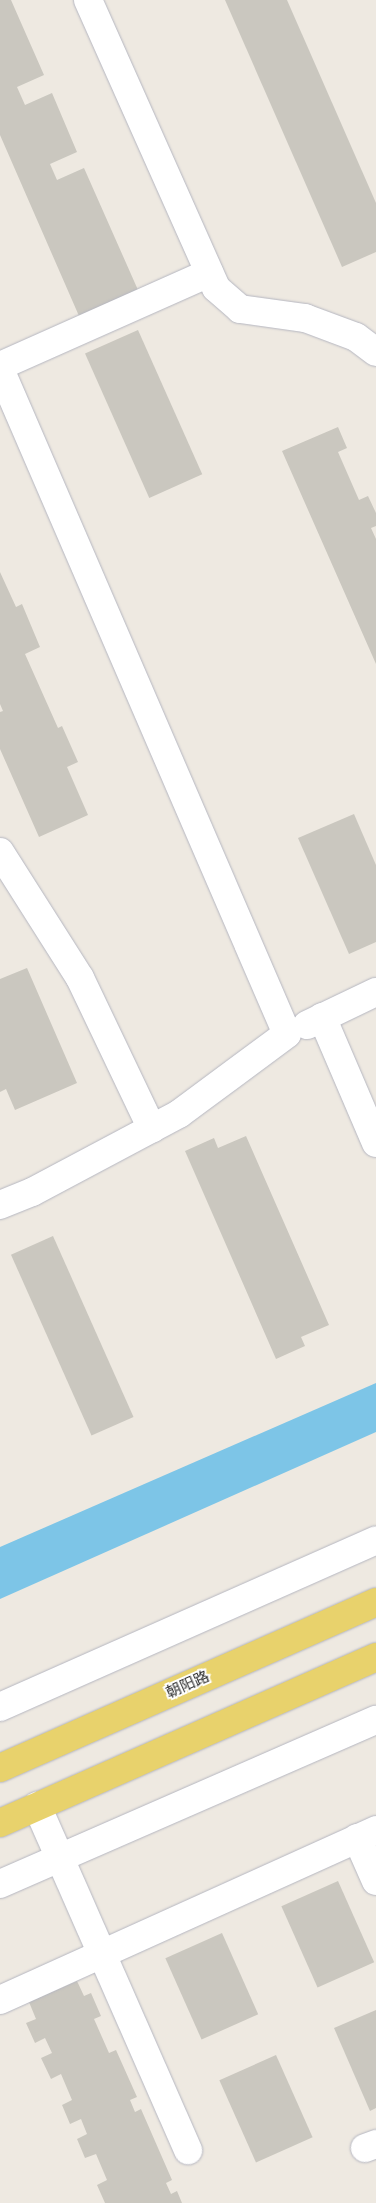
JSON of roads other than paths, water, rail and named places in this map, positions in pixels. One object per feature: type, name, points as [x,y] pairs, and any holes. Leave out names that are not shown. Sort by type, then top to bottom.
[{"type":"main road","name":"朝阳路","points":[[0,1768],[376,1602]]},
{"type":"main road","points":[[0,1822],[376,1657]]},
{"type":"street","points":[[88,0],[216,288],[240,309],[305,318],[356,337],[375,350]]},
{"type":"street","points":[[208,273],[0,368],[287,1034]]},
{"type":"street","points":[[0,852],[80,978],[152,1129]]},
{"type":"street","points":[[0,1205],[179,1114],[287,1034],[376,992]]},
{"type":"street","points":[[322,1017],[376,1143]]},
{"type":"street","points":[[0,1707],[376,1540]]},
{"type":"street","points":[[0,1884],[376,1720]]},
{"type":"street","points":[[37,1806],[188,2150]]},
{"type":"street","points":[[0,2000],[366,1834],[376,1881]]},
{"type":"water","points":[[376,1383],[376,1432],[0,1599],[0,1547]]}]
